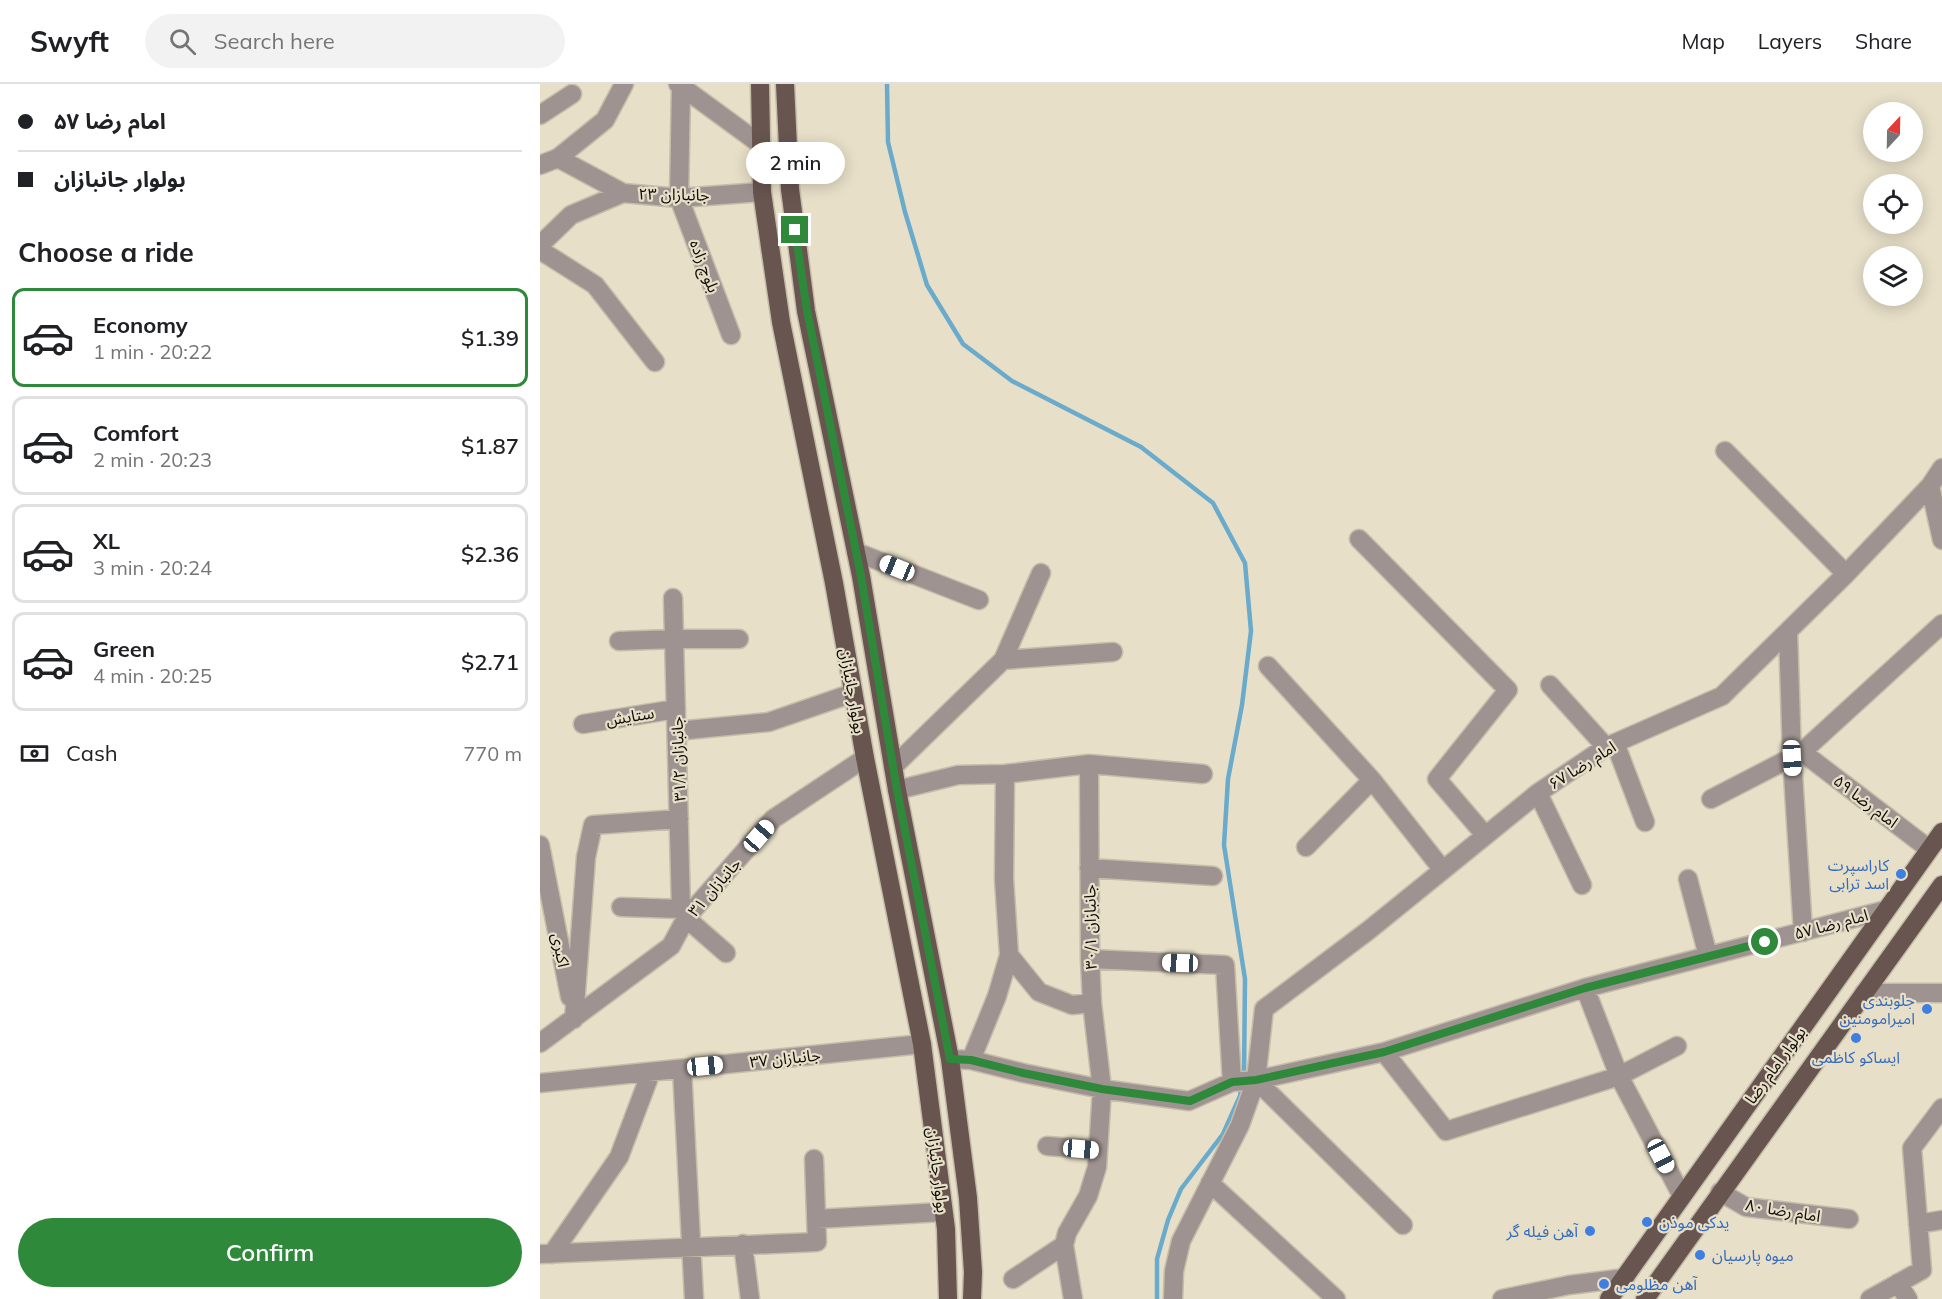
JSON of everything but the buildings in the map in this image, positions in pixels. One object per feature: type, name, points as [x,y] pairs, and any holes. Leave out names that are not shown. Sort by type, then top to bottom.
[{"type":"main road","name":"بولوار جانبازان","points":[[760,84],[762,192],[781,322],[834,583],[865,758],[922,1044],[943,1212],[949,1278],[948,1299]]},
{"type":"main road","name":"بولوار جانبازان","points":[[786,84],[790,189],[807,311],[861,576],[897,790],[950,1059],[968,1198],[973,1272],[972,1299]]},
{"type":"main road","points":[[834,583],[861,576]]},
{"type":"main road","name":"بولوار امام رضا","points":[[1609,1299],[1942,832]]},
{"type":"main road","name":"بولوار امام رضا","points":[[1645,1299],[1942,885]]},
{"type":"street","points":[[540,165],[558,158],[605,120],[624,84]]},
{"type":"street","points":[[680,85],[760,144]]},
{"type":"street","points":[[679,198],[680,85]]},
{"type":"street","points":[[540,115],[572,93]]},
{"type":"street","name":"جانبازان ۲۳","points":[[558,158],[624,193],[679,198],[762,192]]},
{"type":"street","points":[[540,245],[571,215],[624,193]]},
{"type":"street","name":"بلوچ زاده","points":[[679,198],[731,335]]},
{"type":"street","points":[[540,250],[595,285],[655,362]]},
{"type":"street","points":[[1725,451],[1846,574]]},
{"type":"street","name":"امام رضا ۶۷","points":[[1173,1299],[1174,1270],[1181,1241],[1240,1125],[1256,1080],[1264,1009],[1369,930],[1538,793],[1611,745],[1722,696],[1846,574],[1936,491],[1942,468]]},
{"type":"street","points":[[1936,491],[1942,540]]},
{"type":"street","points":[[1359,539],[1508,690],[1437,779],[1485,836]]},
{"type":"street","points":[[856,552],[979,600]]},
{"type":"street","points":[[893,767],[1003,660],[1041,573]]},
{"type":"street","name":"جانبازان ۳۱/۲","points":[[673,598],[684,914]]},
{"type":"street","points":[[1711,800],[1797,755],[1942,624]]},
{"type":"street","points":[[1788,631],[1797,755],[1803,932]]},
{"type":"street","points":[[619,642],[739,639]]},
{"type":"street","points":[[1003,660],[1113,652]]},
{"type":"street","points":[[1268,666],[1372,780],[1442,869]]},
{"type":"street","points":[[1550,685],[1611,745],[1645,822]]},
{"type":"street","points":[[677,730],[769,722],[854,693]]},
{"type":"street","name":"ستایش","points":[[583,724],[676,709]]},
{"type":"street","name":"امام رضا ۵۹","points":[[1797,755],[1929,849]]},
{"type":"street","name":"جانبازان ۳۱","points":[[540,1043],[671,946],[684,914],[773,819],[865,758]]},
{"type":"street","points":[[897,790],[958,775],[1005,774],[1089,764],[1203,774]]},
{"type":"street","name":"جانبازان ۳۰/۱","points":[[1064,1245],[1067,1233],[1088,1196],[1097,1167],[1102,1089],[1092,1003],[1090,959],[1089,764]]},
{"type":"street","points":[[971,1060],[997,996],[1009,955],[1004,879],[1005,774]]},
{"type":"street","points":[[1306,847],[1372,780]]},
{"type":"street","points":[[1538,793],[1582,885]]},
{"type":"street","points":[[574,1019],[586,857],[593,825],[679,819]]},
{"type":"street","name":"اکبری","points":[[540,845],[574,1019]]},
{"type":"street","points":[[1089,868],[1213,876]]},
{"type":"street","points":[[1688,879],[1708,956]]},
{"type":"street","points":[[621,907],[684,914],[726,953]]},
{"type":"street","name":"امام رضا ۵۷","points":[[950,1059],[971,1060],[1102,1089],[1190,1101],[1232,1082],[1256,1080],[1384,1052],[1585,988],[1886,910]]},
{"type":"street","points":[[1009,955],[1039,992],[1072,1005],[1092,1003]]},
{"type":"street","points":[[1090,959],[1225,965],[1232,1082]]},
{"type":"street","points":[[1585,988],[1619,1076],[1682,1196]]},
{"type":"street","points":[[1864,993],[1942,993]]},
{"type":"street","name":"جانبازان ۳۷","points":[[540,1083],[922,1044]]},
{"type":"street","points":[[1384,1052],[1446,1131],[1619,1076],[1677,1046]]},
{"type":"street","points":[[682,1069],[694,1299]]},
{"type":"street","points":[[546,1254],[619,1157],[651,1072]]},
{"type":"street","points":[[1256,1080],[1403,1225]]},
{"type":"street","points":[[1870,1299],[1922,1270],[1912,1148],[1942,1108]]},
{"type":"street","points":[[1047,1146],[1098,1150]]},
{"type":"street","points":[[546,1254],[817,1242],[814,1159]]},
{"type":"street","points":[[1210,1183],[1336,1299]]},
{"type":"street","name":"امام رضا ۸۰","points":[[1720,1192],[1746,1207],[1849,1219]]},
{"type":"street","points":[[816,1219],[943,1212]]},
{"type":"street","points":[[1918,1224],[1942,1220]]},
{"type":"street","points":[[743,1244],[750,1299]]},
{"type":"street","points":[[1013,1279],[1064,1245],[1073,1299]]},
{"type":"street","points":[[1502,1299],[1569,1285],[1625,1278]]},
{"type":"street","points":[[1898,1283],[1908,1299]]},
{"type":"waterway","points":[[887,84],[888,142],[905,212],[927,285],[963,344],[1012,381],[1141,447],[1213,503],[1245,563],[1251,631],[1242,705],[1228,779],[1224,845],[1245,979],[1244,1076]]},
{"type":"waterway","points":[[1157,1299],[1157,1259],[1168,1220],[1181,1189],[1223,1134],[1240,1096],[1242,1084]]},
{"type":"place","name":"کاراسپرت اسد ترابی","points":[[1901,874]]},
{"type":"place","name":"جلوبندی امیرامومنین","points":[[1927,1009]]},
{"type":"place","name":"ایساکو کاظمی","points":[[1856,1038]]},
{"type":"place","name":"یدکی موذن","points":[[1647,1222]]},
{"type":"place","name":"آهن فیله گر","points":[[1590,1231]]},
{"type":"place","name":"میوه پارسیان","points":[[1700,1255]]},
{"type":"place","name":"آهن مظلومی","points":[[1604,1284]]},
{"type":"route","points":[[795,230],[807,311],[861,576],[897,790],[950,1059],[971,1060],[1102,1089],[1190,1101],[1232,1082],[1256,1080],[1384,1052],[1585,988],[1765,942]]}]
